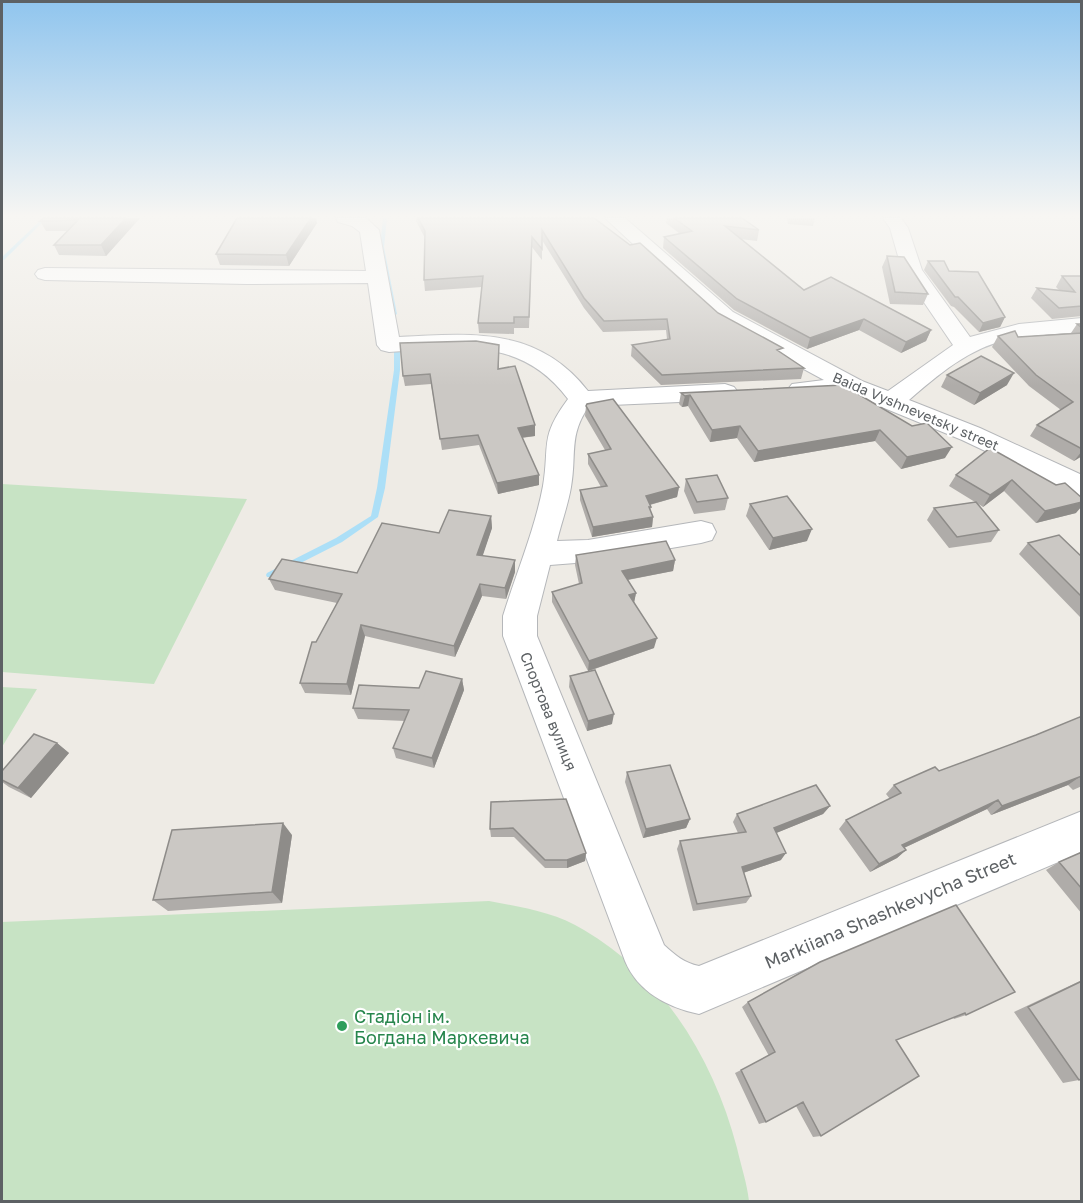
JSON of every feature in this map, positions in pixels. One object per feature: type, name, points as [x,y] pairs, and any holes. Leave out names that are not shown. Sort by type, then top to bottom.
[{"type":"street","points":[[52,274],[247,278],[376,277],[389,345],[479,340],[524,350],[539,357],[559,372],[581,399],[746,391]]},
{"type":"street","name":"Baida Vyshnevetsky street","points":[[677,274],[725,317],[853,386],[893,400],[971,434],[1082,487]]},
{"type":"street","points":[[915,274],[966,347]]},
{"type":"street","points":[[893,400],[937,364],[966,347],[999,335],[1082,325]]},
{"type":"street","points":[[782,390],[853,386]]},
{"type":"street","name":"Спортова вулиця","points":[[581,399],[566,420],[559,441],[557,486],[520,616],[524,649],[648,961],[666,979],[682,987],[699,990]]},
{"type":"street","points":[[538,554],[588,551],[701,532]]},
{"type":"street","name":"Markiiana Shashkevycha Street","points":[[699,990],[1082,831]]},
{"type":"green space","points":[[2,484],[247,499],[154,684],[2,672]]},
{"type":"green space","points":[[2,687],[37,689],[2,747]]},
{"type":"green space","name":"Стадіон ім. Богдана Маркевича","points":[[489,901],[538,911],[584,930],[613,949],[662,996],[700,1053],[715,1083],[737,1148],[749,1201],[2,1201],[2,922]]},
{"type":"building","points":[[424,274],[531,274],[529,317],[514,317],[514,323],[478,323],[483,276],[424,280]]},
{"type":"building","points":[[569,274],[675,274],[718,313],[783,348],[777,350],[804,368],[662,375],[632,345],[670,339],[667,319],[604,321],[584,298]]},
{"type":"building","points":[[708,274],[784,274],[804,290],[831,277],[931,330],[906,342],[864,319],[810,338],[737,299]]},
{"type":"building","points":[[891,274],[915,274],[928,294],[895,292]]},
{"type":"building","points":[[938,274],[979,274],[1005,317],[983,323],[958,297],[955,297]]},
{"type":"building","points":[[1062,276],[1082,276],[1082,306],[1059,308],[1037,288],[1075,292]]},
{"type":"building","points":[[1015,331],[1018,337],[1082,333],[1082,449],[1037,425],[1073,402],[1036,375],[998,336]]},
{"type":"building","points":[[476,341],[499,345],[498,369],[515,366],[535,425],[518,428],[539,475],[497,483],[478,435],[440,439],[430,374],[403,376],[400,343]]},
{"type":"building","points":[[981,356],[1014,373],[980,393],[947,375]]},
{"type":"building","points":[[843,385],[912,426],[927,423],[952,447],[907,457],[880,430],[758,451],[740,426],[712,430],[690,395],[685,396],[681,393]]},
{"type":"building","points":[[613,399],[679,487],[646,496],[653,517],[593,527],[580,490],[607,486],[588,454],[611,449],[586,406]]},
{"type":"building","points":[[990,448],[1056,485],[1065,483],[1082,498],[1082,502],[1045,511],[1012,480],[990,495],[956,475]]},
{"type":"building","points":[[717,475],[728,498],[697,502],[686,479]]},
{"type":"building","points":[[787,496],[812,529],[773,538],[750,504]]},
{"type":"building","points":[[976,502],[999,530],[957,537],[934,508]]},
{"type":"building","points":[[449,510],[491,516],[477,555],[515,560],[505,588],[480,584],[454,646],[361,625],[347,684],[300,683],[312,642],[316,642],[342,594],[269,579],[282,559],[357,573],[382,523],[439,533]]},
{"type":"building","points":[[1059,535],[1082,557],[1082,597],[1028,543]]},
{"type":"building","points":[[666,541],[675,560],[622,571],[636,593],[629,595],[657,638],[589,661],[552,592],[582,583],[576,555]]},
{"type":"building","points":[[595,670],[614,714],[588,721],[570,676]]},
{"type":"building","points":[[426,671],[462,679],[432,758],[393,748],[409,710],[353,708],[359,685],[419,688]]},
{"type":"building","points":[[1082,716],[1082,776],[1002,806],[998,800],[902,845],[906,850],[879,864],[846,820],[901,793],[894,785],[935,767],[939,771]]},
{"type":"building","points":[[34,734],[57,743],[18,788],[2,780],[2,771]]},
{"type":"building","points":[[670,765],[690,819],[646,829],[627,772]]},
{"type":"building","points":[[816,785],[830,806],[774,828],[786,853],[742,867],[751,896],[697,904],[680,841],[746,832],[737,814]]},
{"type":"building","points":[[566,799],[586,853],[567,860],[545,860],[513,828],[490,829],[491,802]]},
{"type":"building","points":[[283,823],[272,892],[153,900],[172,830]]},
{"type":"building","points":[[1082,852],[1082,889],[1059,862]]},
{"type":"building","points":[[956,905],[1015,992],[966,1015],[965,1013],[896,1040],[919,1076],[821,1136],[803,1102],[766,1122],[741,1070],[775,1052],[748,1002],[820,962]]},
{"type":"building","points":[[1082,981],[1082,1078],[1079,1080],[1028,1007]]},
{"type":"waterway","points":[[387,274],[394,314]]},
{"type":"waterway","points":[[270,575],[339,540],[374,517],[381,488],[397,370],[397,342]]},
{"type":"place","name":"Стадіон ім. Богдана Маркевича","points":[[342,1026]]}]
